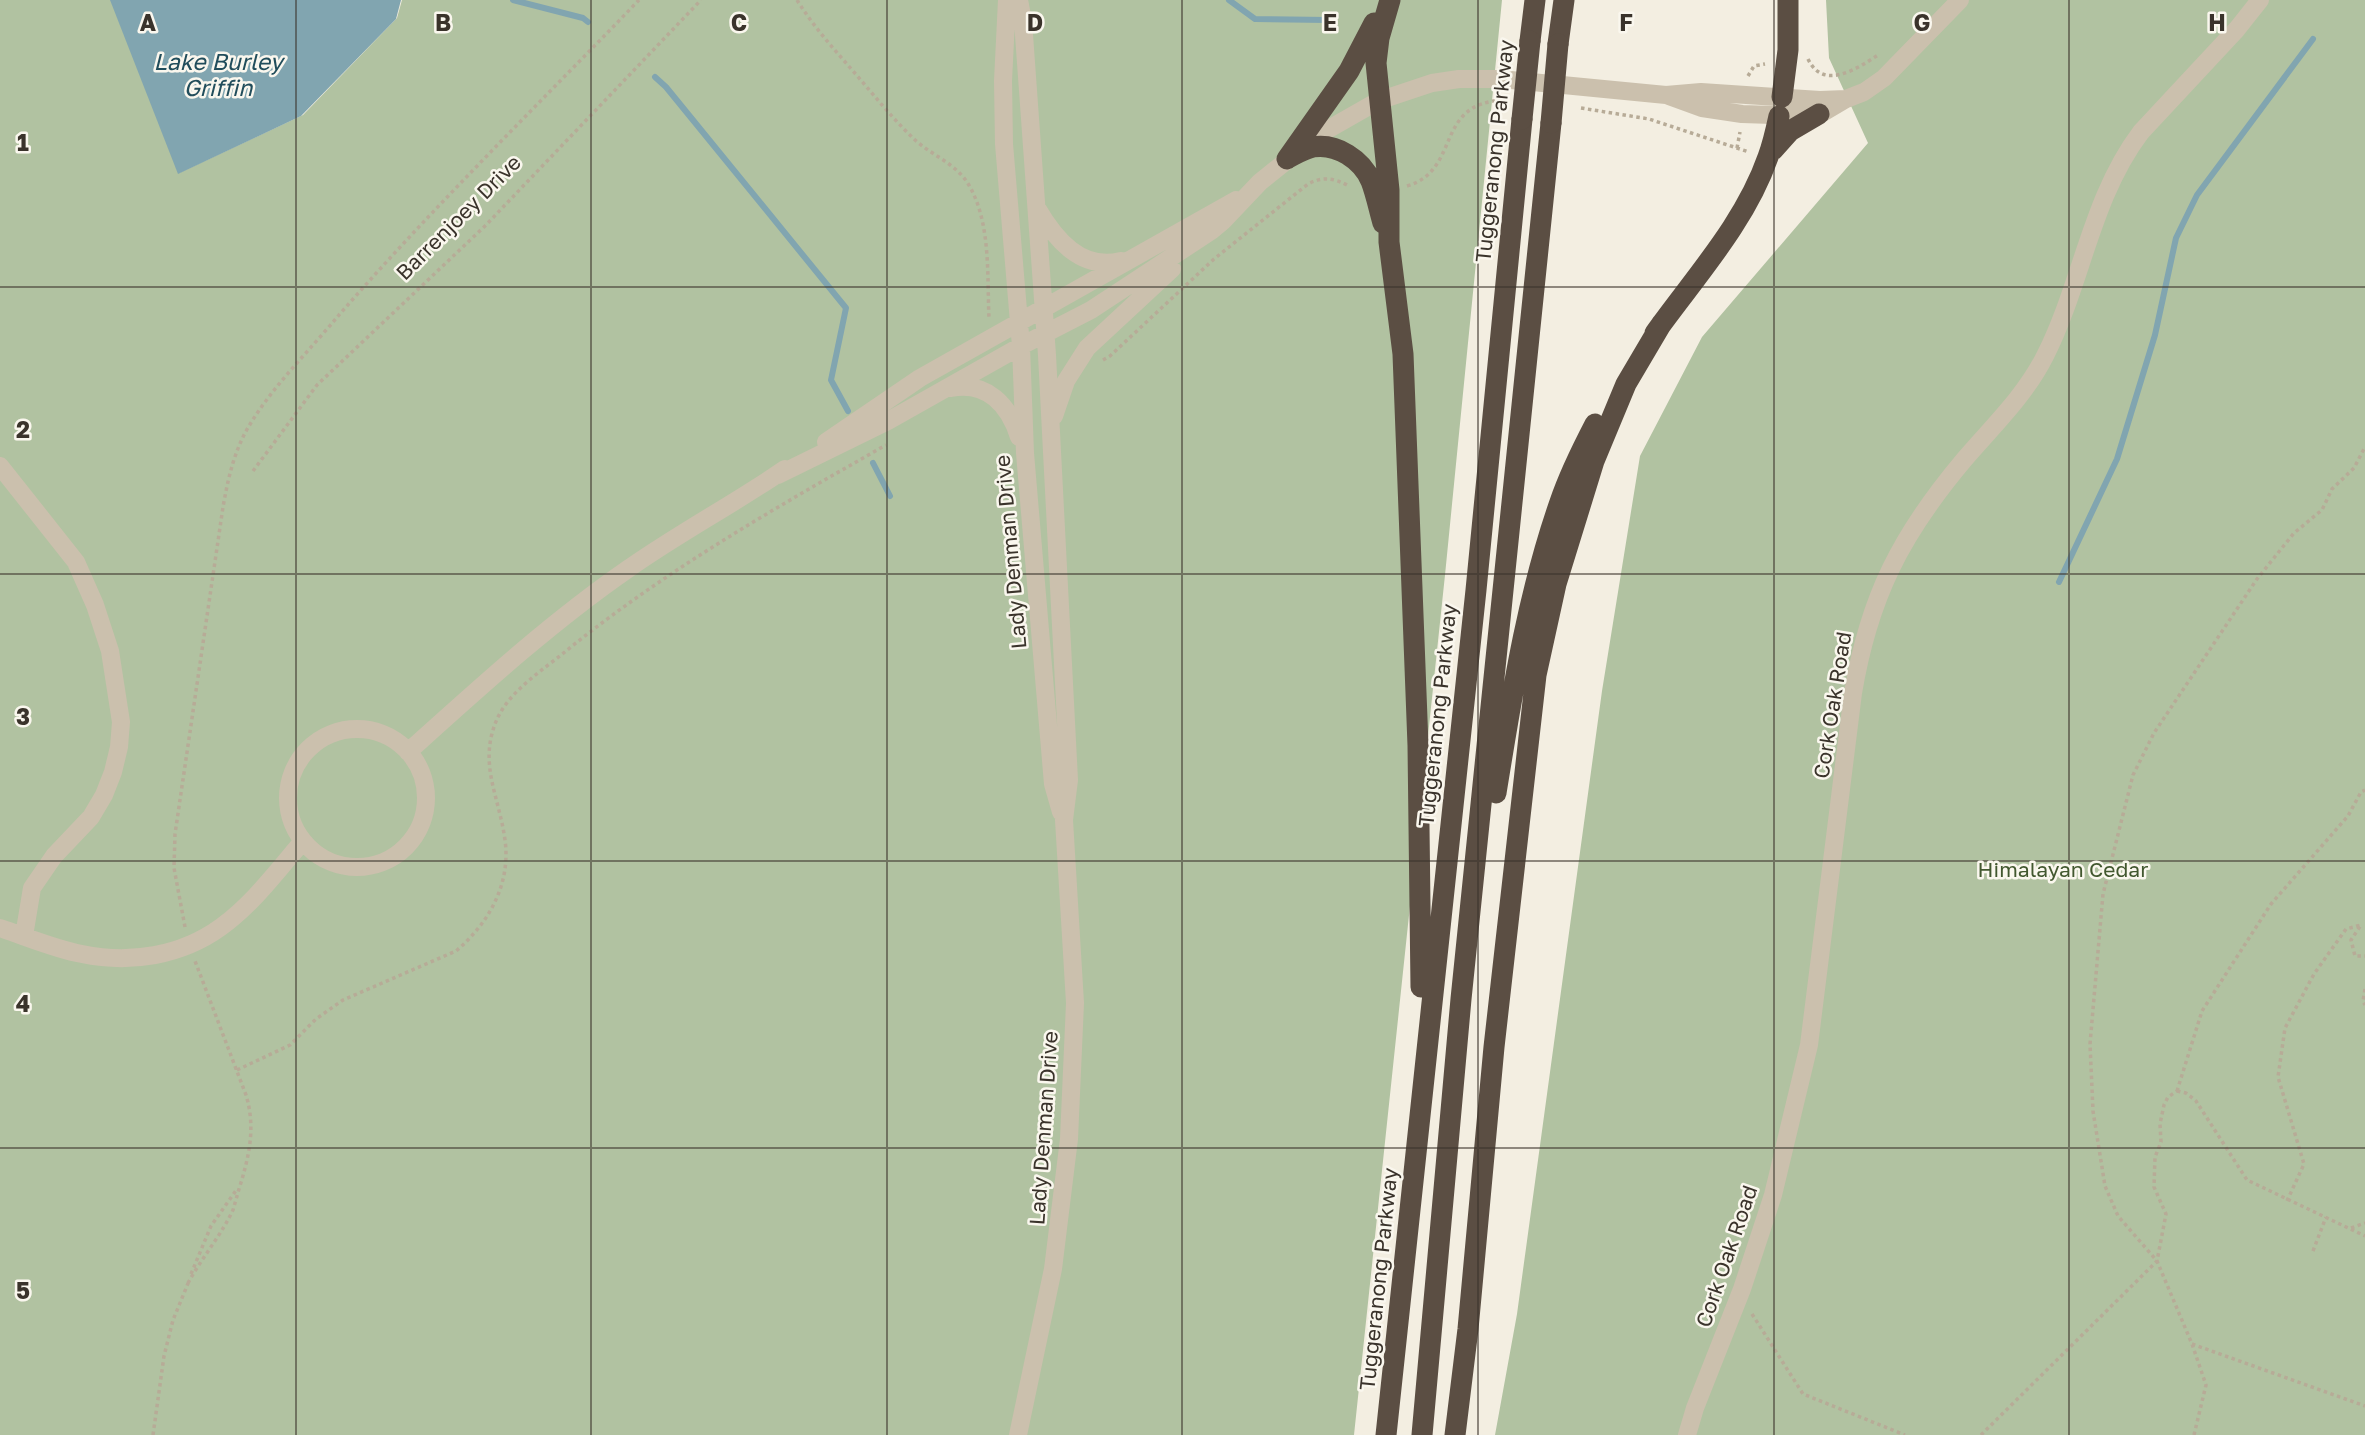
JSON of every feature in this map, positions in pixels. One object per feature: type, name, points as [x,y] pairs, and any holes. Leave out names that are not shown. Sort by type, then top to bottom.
[{"type":"highway","points":[[1387,0],[1377,50],[1378,102],[1390,190],[1389,242],[1403,354],[1418,745],[1420,1119]]},
{"type":"highway","points":[[1287,159],[1349,71],[1387,0]]},
{"type":"highway","name":"Tuggeranong Parkway","points":[[1386,1435],[1535,0]]},
{"type":"highway","points":[[1422,1435],[1461,999],[1564,0]]},
{"type":"highway","points":[[1461,999],[1521,643],[1560,500],[1595,423],[1619,383],[1728,233],[1746,205],[1768,158],[1781,106],[1787,63],[1787,0]]},
{"type":"highway","points":[[1768,158],[1790,131],[1819,114]]},
{"type":"highway","points":[[1287,159],[1300,152],[1320,147],[1333,149],[1356,160],[1370,180],[1389,242]]},
{"type":"highway","points":[[1455,1435],[1468,1329],[1494,1047],[1536,675],[1556,584],[1594,461],[1626,384],[1662,323]]},
{"type":"street","name":"Lady Denman Drive","points":[[1007,0],[1003,81],[1004,144],[1021,346],[1025,453],[1053,784],[1063,820],[1075,1003],[1069,1139],[1052,1269],[1018,1435]]},
{"type":"street","name":"Lady Denman Drive","points":[[1019,0],[1023,21],[1045,333],[1069,780],[1063,820]]},
{"type":"street","points":[[1050,427],[1066,381],[1074,364],[1087,348],[1287,159],[1343,120],[1378,102],[1432,83],[1478,78],[1666,95],[1701,92],[1819,114],[1864,92],[1894,70],[1960,0]]},
{"type":"street","name":"Cork Oak Road","points":[[1687,1435],[1742,1289],[1773,1195],[1809,1045],[1853,693],[1860,654],[1878,595],[1910,530],[1944,483],[2014,402],[2045,357],[2099,209],[2127,150],[2260,0]]},
{"type":"street","points":[[1781,106],[1846,99]]},
{"type":"street","points":[[408,752],[489,679],[574,609],[664,544],[778,475],[909,385],[1042,307],[1217,211],[1260,182]]},
{"type":"street","points":[[1035,205],[1056,238],[1066,248],[1102,263],[1127,259]]},
{"type":"street","points":[[778,475],[888,421],[1091,310],[1132,285],[1223,221]]},
{"type":"street","points":[[942,391],[965,386],[980,389],[999,400],[1012,416],[1025,453]]},
{"type":"street","points":[[0,466],[76,562],[95,605],[110,650],[121,722],[119,747],[104,795],[91,817],[54,856],[32,888],[23,936]]},
{"type":"street","points":[[363,729],[387,736],[408,752],[424,780],[425,803],[420,826],[398,853],[377,864],[354,867],[331,862],[303,841],[291,820],[289,783],[299,760],[316,742],[339,731],[363,729]]},
{"type":"street","points":[[0,928],[81,954],[145,958],[189,945],[222,927],[260,890],[303,841]]},
{"type":"path","points":[[188,1283],[233,1210],[251,1147],[251,1111],[189,945],[174,868],[175,834],[223,507],[236,452],[249,426],[266,403],[376,272],[639,0]]},
{"type":"path","name":"Barrenjoey Drive","points":[[253,471],[317,385],[485,226],[701,0]]},
{"type":"path","points":[[797,0],[826,40],[898,124],[958,173],[971,189],[981,214],[987,263],[990,337]]},
{"type":"path","points":[[1787,63],[1808,59],[1816,71],[1826,76],[1840,75],[1859,67],[1881,52]]},
{"type":"path","points":[[237,1070],[290,1045],[316,1019],[343,1000],[456,951],[484,921],[500,895],[505,874],[505,842],[490,772],[488,748],[499,714],[517,692],[618,610],[675,570],[729,535],[892,442]]},
{"type":"path","points":[[2194,1435],[2206,1385],[2192,1344],[2157,1261],[2118,1216],[2105,1186],[2093,1111],[2090,1044],[2103,894],[2133,775],[2154,733],[2257,579],[2294,533],[2322,510],[2332,489],[2354,468],[2365,447]]},
{"type":"path","points":[[1981,1435],[2157,1261],[2166,1214],[2154,1187],[2154,1157],[2161,1142],[2160,1124],[2164,1105],[2168,1097],[2177,1091],[2202,1011],[2271,904],[2348,816],[2361,792],[2365,790]]},
{"type":"path","points":[[2287,1200],[2304,1164],[2278,1077],[2285,1028],[2314,974],[2346,929],[2361,925],[2351,940],[2355,956],[2365,956]]},
{"type":"path","points":[[2365,989],[2365,1005]]},
{"type":"path","points":[[2177,1091],[2186,1093],[2196,1101],[2247,1180],[2365,1236]]},
{"type":"path","points":[[153,1435],[164,1356],[173,1320],[211,1226],[240,1186]]},
{"type":"path","points":[[2313,1251],[2326,1217]]},
{"type":"path","points":[[2349,1229],[2365,1223]]},
{"type":"path","points":[[1742,1289],[1755,1322],[1803,1394],[1905,1435]]},
{"type":"path","points":[[2192,1344],[2365,1406]]},
{"type":"green space","points":[[0,0],[112,0],[179,173],[303,115],[397,18],[402,0],[1502,0],[1445,575],[1354,1435],[0,1435]]},
{"type":"green space","name":"Himalayan Cedar","points":[[1826,0],[2365,0],[2365,1435],[1495,1435],[1517,1314],[1602,691],[1640,456],[1702,337],[1868,143],[1829,58]]},
{"type":"water","name":"Lake Burley Griffin","points":[[110,0],[401,0],[396,19],[301,116],[178,174]]},
{"type":"waterway","points":[[513,0],[583,18],[588,22]]},
{"type":"waterway","points":[[1229,0],[1255,19],[1328,20]]},
{"type":"waterway","points":[[2059,582],[2117,459],[2155,335],[2176,238],[2197,195],[2313,39]]},
{"type":"waterway","points":[[655,77],[666,87],[846,308],[831,380],[848,411]]},
{"type":"waterway","points":[[873,463],[890,496]]}]
